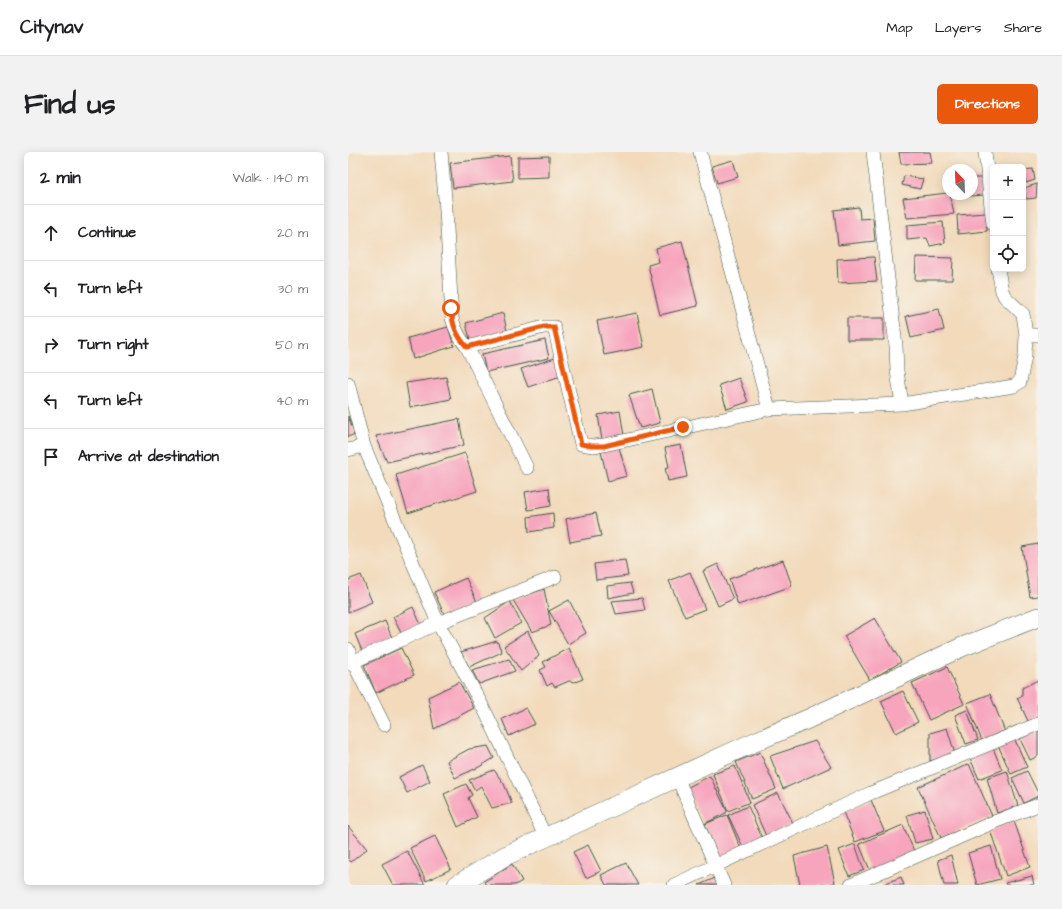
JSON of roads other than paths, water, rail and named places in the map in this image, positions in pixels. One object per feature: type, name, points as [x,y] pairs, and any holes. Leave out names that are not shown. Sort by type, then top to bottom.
[{"type":"street","points":[[440,152],[446,210],[454,330],[467,347],[528,468]]},
{"type":"street","points":[[700,152],[769,409]]},
{"type":"street","points":[[873,152],[902,404]]},
{"type":"street","points":[[985,152],[990,200]]},
{"type":"street","points":[[467,347],[544,327],[554,327],[581,444],[592,446],[604,446],[769,409],[902,404],[1014,386],[1020,382],[1025,356],[1032,335],[1023,314],[1005,297],[1002,291],[999,272]]},
{"type":"street","points":[[348,383],[364,446],[438,623],[486,713],[546,838]]},
{"type":"street","points":[[348,450],[364,446]]},
{"type":"street","points":[[350,663],[438,623],[555,577]]},
{"type":"street","points":[[457,885],[505,856],[808,719],[962,647],[1038,617]]},
{"type":"street","points":[[348,648],[350,663],[384,725]]},
{"type":"street","points":[[674,885],[871,793],[1038,724]]},
{"type":"street","points":[[676,778],[724,885]]},
{"type":"street","points":[[852,885],[966,834],[1038,805]]}]
